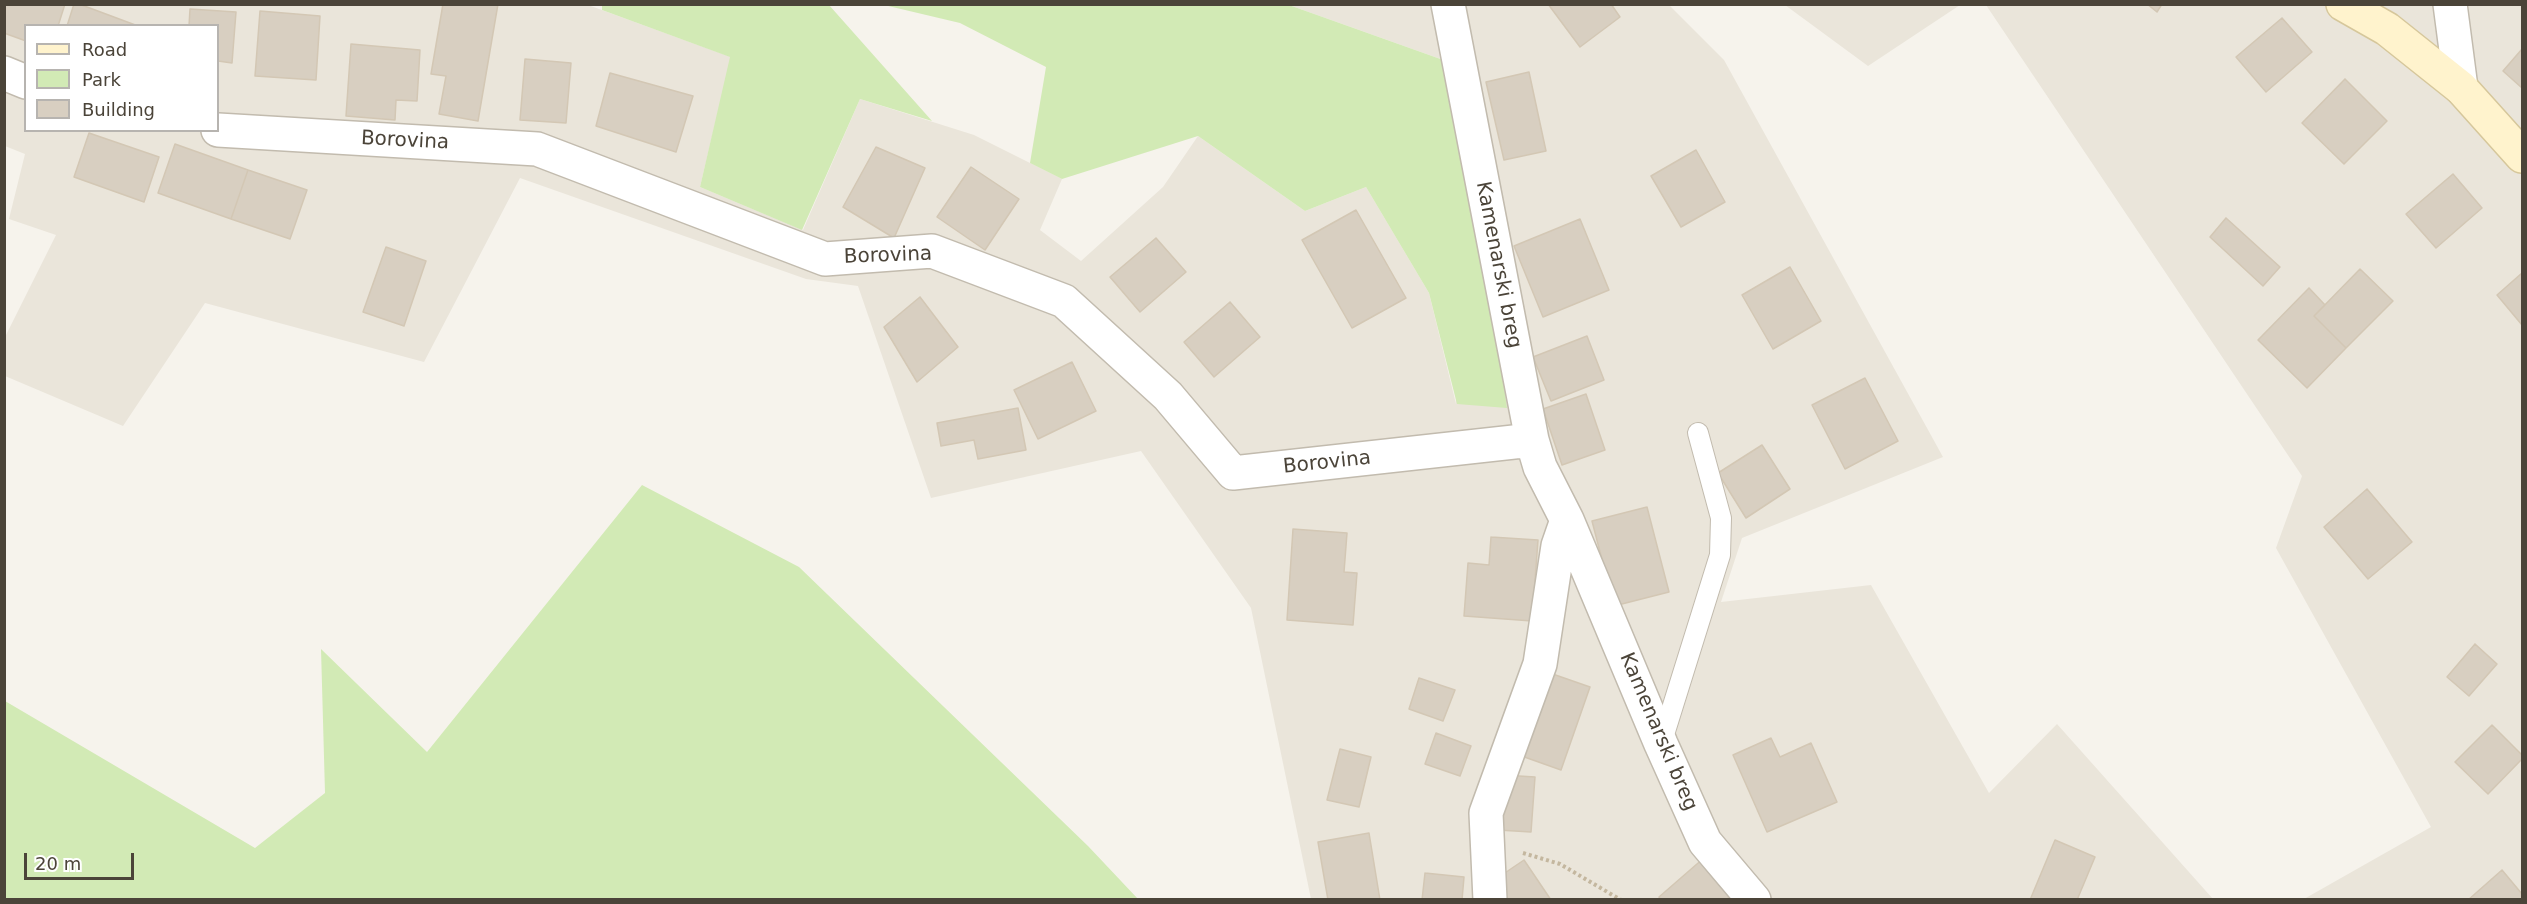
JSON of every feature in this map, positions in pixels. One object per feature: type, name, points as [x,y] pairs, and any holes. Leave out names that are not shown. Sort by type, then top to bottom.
[{"type":"main road","points":[[2343,4],[2387,29],[2461,88],[2523,156]]},
{"type":"street","name":"Kamenarski breg","points":[[1448,4],[1532,440],[1540,467],[1567,520],[1661,744],[1706,842],[1754,900]]},
{"type":"street","points":[[2450,4],[2461,88]]},
{"type":"street","points":[[4,73],[24,81]]},
{"type":"street","name":"Borovina","points":[[219,130],[537,149],[825,259],[932,251],[1064,301],[1168,396],[1233,473],[1532,440]]},
{"type":"street","points":[[1490,900],[1486,813],[1540,664],[1558,546],[1567,520]]},
{"type":"lane","points":[[1661,744],[1720,555],[1721,518],[1698,433]]},
{"type":"path","points":[[1488,843],[1560,864],[1621,900]]},
{"type":"shaded area","points":[[5,5],[588,5],[731,57],[700,187],[803,230],[860,99],[974,135],[1062,179],[1040,230],[1081,261],[1163,187],[1198,136],[1305,211],[1366,187],[1429,293],[1456,404],[1446,61],[1289,5],[1669,5],[1724,60],[1943,457],[1742,538],[1721,602],[1871,585],[1989,793],[2057,724],[2213,899],[1311,899],[1251,608],[1141,451],[931,498],[858,286],[806,279],[520,178],[424,362],[205,303],[123,426],[5,376],[4,339],[56,235],[9,219],[25,154],[5,146]]},
{"type":"shaded area","points":[[1785,5],[1960,5],[1868,66]]},
{"type":"shaded area","points":[[1986,5],[2522,5],[2522,899],[2304,899],[2431,827],[2276,548],[2302,476]]},
{"type":"green space","points":[[602,5],[829,5],[932,121],[860,99],[802,230],[700,187],[730,57],[602,10]]},
{"type":"green space","points":[[884,5],[1289,5],[1446,61],[1492,300],[1507,408],[1457,404],[1429,293],[1366,187],[1305,211],[1198,136],[1062,179],[1030,163],[1046,67],[960,23]]},
{"type":"green space","points":[[642,485],[799,567],[1088,846],[1138,899],[5,899],[5,701],[255,848],[325,793],[321,649],[427,752]]},
{"type":"building","points":[[4,4],[65,4],[59,24],[24,24],[24,40],[4,33]]},
{"type":"building","points":[[74,4],[79,4],[133,24],[68,24]]},
{"type":"building","points":[[443,4],[498,4],[478,121],[439,114],[446,76],[431,74]]},
{"type":"building","points":[[1548,4],[1611,4],[1620,17],[1580,47]]},
{"type":"building","points":[[2147,4],[2162,4],[2157,12]]},
{"type":"building","points":[[190,9],[236,12],[232,63],[219,61],[219,24],[189,24]]},
{"type":"building","points":[[260,11],[320,16],[316,80],[255,76]]},
{"type":"building","points":[[2282,18],[2312,52],[2266,92],[2236,57]]},
{"type":"building","points":[[351,44],[420,50],[417,101],[396,100],[395,120],[346,116]]},
{"type":"building","points":[[2522,49],[2522,88],[2503,71]]},
{"type":"building","points":[[525,59],[571,63],[566,123],[520,120]]},
{"type":"building","points":[[1529,72],[1546,151],[1504,160],[1486,82]]},
{"type":"building","points":[[610,73],[693,96],[676,152],[596,126]]},
{"type":"building","points":[[2345,79],[2387,121],[2344,164],[2302,123]]},
{"type":"building","points":[[89,133],[159,157],[144,202],[74,177]]},
{"type":"building","points":[[175,144],[248,170],[231,219],[158,193]]},
{"type":"building","points":[[876,147],[925,168],[894,238],[843,207]]},
{"type":"building","points":[[1696,150],[1725,202],[1681,227],[1651,176]]},
{"type":"building","points":[[971,167],[1019,199],[985,250],[937,217]]},
{"type":"building","points":[[248,170],[307,190],[290,239],[231,219]]},
{"type":"building","points":[[2453,174],[2482,208],[2436,248],[2406,214]]},
{"type":"building","points":[[1356,210],[1406,298],[1352,328],[1302,240]]},
{"type":"building","points":[[2226,218],[2280,267],[2263,286],[2210,237]]},
{"type":"building","points":[[1580,219],[1609,290],[1543,317],[1514,246]]},
{"type":"building","points":[[1156,238],[1186,272],[1140,312],[1110,277]]},
{"type":"building","points":[[386,247],[426,261],[404,326],[363,312]]},
{"type":"building","points":[[1790,267],[1821,321],[1773,349],[1742,295]]},
{"type":"building","points":[[2360,269],[2393,301],[2346,348],[2314,316]]},
{"type":"building","points":[[2522,273],[2522,325],[2497,295]]},
{"type":"building","points":[[2309,288],[2325,305],[2314,316],[2346,348],[2307,388],[2258,340]]},
{"type":"building","points":[[920,297],[958,347],[917,382],[884,327]]},
{"type":"building","points":[[1230,302],[1260,337],[1214,377],[1184,342]]},
{"type":"building","points":[[1587,336],[1604,380],[1551,401],[1533,357]]},
{"type":"building","points":[[1072,362],[1096,411],[1038,439],[1014,390]]},
{"type":"building","points":[[1865,378],[1898,441],[1845,469],[1812,405]]},
{"type":"building","points":[[1586,394],[1605,450],[1562,465],[1543,409]]},
{"type":"building","points":[[1018,408],[1026,450],[978,459],[974,440],[941,446],[937,423]]},
{"type":"building","points":[[1762,445],[1790,489],[1746,518],[1718,473]]},
{"type":"building","points":[[2367,489],[2412,542],[2368,579],[2324,527]]},
{"type":"building","points":[[1647,507],[1669,592],[1614,606],[1592,521]]},
{"type":"building","points":[[1293,529],[1347,533],[1344,572],[1357,573],[1353,625],[1287,620]]},
{"type":"building","points":[[1491,537],[1538,540],[1532,621],[1464,616],[1468,563],[1489,565]]},
{"type":"building","points":[[2475,644],[2497,664],[2469,696],[2447,677]]},
{"type":"building","points":[[1544,671],[1590,687],[1561,770],[1516,754]]},
{"type":"building","points":[[1419,678],[1455,690],[1443,721],[1409,709]]},
{"type":"building","points":[[2492,725],[2522,755],[2522,759],[2488,794],[2455,762]]},
{"type":"building","points":[[1436,733],[1471,746],[1460,776],[1425,764]]},
{"type":"building","points":[[1771,738],[1780,757],[1811,743],[1837,802],[1767,832],[1733,755]]},
{"type":"building","points":[[1340,749],[1371,757],[1359,807],[1327,800]]},
{"type":"building","points":[[1503,775],[1535,777],[1531,832],[1498,830]]},
{"type":"building","points":[[1369,833],[1380,900],[1328,900],[1318,842]]},
{"type":"building","points":[[2055,840],[2095,857],[2077,900],[2030,900]]},
{"type":"building","points":[[1705,857],[1734,892],[1726,900],[1661,900],[1659,897]]},
{"type":"building","points":[[1524,860],[1551,900],[1501,900],[1490,883]]},
{"type":"building","points":[[2502,870],[2522,894],[2522,900],[2468,900]]},
{"type":"building","points":[[1425,873],[1464,877],[1462,900],[1422,900]]}]
